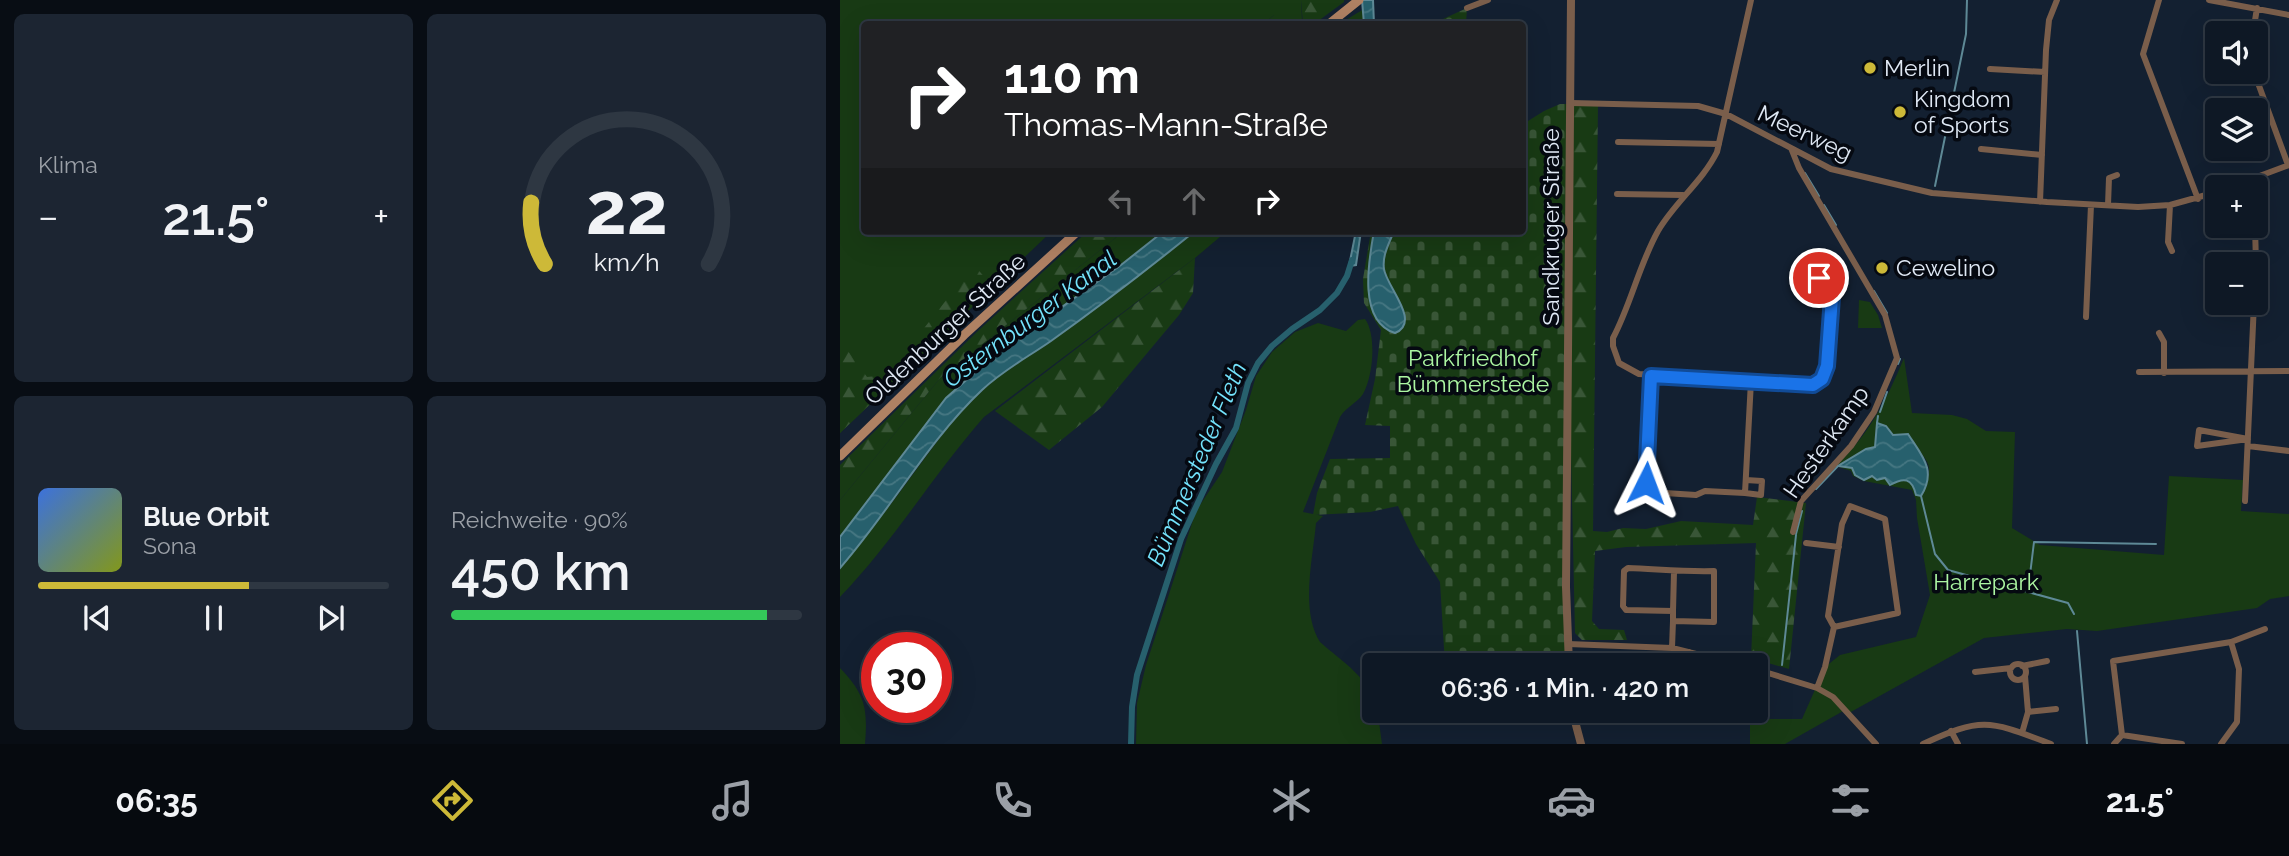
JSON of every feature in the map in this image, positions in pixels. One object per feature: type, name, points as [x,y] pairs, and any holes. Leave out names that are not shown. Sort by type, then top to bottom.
[{"type":"main road","points":[[1333,21],[1359,0]]},
{"type":"main road","name":"Oldenburger Straße","points":[[840,456],[964,335],[1074,235]]},
{"type":"street","points":[[1468,8],[1488,0]]},
{"type":"street","name":"Sandkruger Straße","points":[[1568,653],[1566,575],[1571,0]]},
{"type":"street","points":[[1751,0],[1719,144],[1706,171],[1684,195],[1658,233],[1613,338],[1613,346],[1619,363],[1627,369],[1651,376],[1813,385],[1822,379],[1827,366],[1832,297]]},
{"type":"street","points":[[2040,202],[2049,20],[2057,0]]},
{"type":"street","points":[[2159,0],[2143,54],[2198,199]]},
{"type":"street","points":[[2209,0],[2289,15]]},
{"type":"street","points":[[2255,21],[2257,8]]},
{"type":"street","points":[[1990,69],[2045,72]]},
{"type":"street","points":[[2259,84],[2289,165],[2264,175]]},
{"type":"street","name":"Meerweg","points":[[1570,103],[1698,106],[1726,114],[1843,173],[1931,193],[2091,205],[2170,205],[2205,196]]},
{"type":"street","points":[[1618,142],[1719,144]]},
{"type":"street","name":"Hesterkamp","points":[[1791,148],[1800,169],[1885,315],[1897,358],[1874,412],[1851,446],[1801,500],[1793,532]]},
{"type":"street","points":[[1981,149],[2042,155]]},
{"type":"street","points":[[2108,205],[2109,178],[2117,176]]},
{"type":"street","points":[[1617,194],[1684,195]]},
{"type":"street","points":[[2086,317],[2091,205]]},
{"type":"street","points":[[2170,205],[2168,242],[2172,251]]},
{"type":"street","points":[[2245,501],[2254,315]]},
{"type":"street","points":[[2159,334],[2164,342],[2164,373]]},
{"type":"street","points":[[2139,372],[2289,371]]},
{"type":"street","points":[[1649,492],[1646,483],[1651,376]]},
{"type":"street","points":[[1745,493],[1751,381]]},
{"type":"street","points":[[2248,442],[2197,446],[2199,429],[2289,451]]},
{"type":"street","points":[[1646,483],[1635,482],[1631,493],[1638,499],[1649,492],[1696,495],[1705,491],[1761,495],[1762,481],[1746,480]]},
{"type":"street","points":[[1817,688],[1835,627],[1828,616],[1842,524],[1850,506],[1885,519],[1898,613],[1835,627]]},
{"type":"street","points":[[1806,542],[1839,547]]},
{"type":"street","points":[[1673,611],[1626,610],[1623,606],[1624,571],[1628,568],[1666,569],[1674,572],[1714,571],[1714,622],[1673,621]]},
{"type":"street","points":[[1672,648],[1674,572]]},
{"type":"street","points":[[2114,744],[2122,735],[2113,661],[2231,642],[2265,629]]},
{"type":"street","points":[[2221,744],[2237,722],[2239,669],[2231,642]]},
{"type":"street","points":[[1568,644],[1672,648],[1693,653]]},
{"type":"street","points":[[1975,672],[2047,661]]},
{"type":"street","points":[[2022,666],[2025,669],[2028,712],[2022,733]]},
{"type":"street","points":[[2011,668],[2010,673],[2014,679],[2019,680],[2025,676]]},
{"type":"street","points":[[1768,673],[1817,688],[1833,697],[1877,744]]},
{"type":"street","points":[[2028,712],[2056,709]]},
{"type":"street","points":[[1576,723],[1581,744]]},
{"type":"street","points":[[1923,744],[1964,726],[1984,724],[2022,733],[2051,744]]},
{"type":"street","points":[[1951,731],[1958,744]]},
{"type":"street","points":[[2122,735],[2182,744]]},
{"type":"green space","points":[[840,0],[1301,0],[1302,21],[1291,21],[1274,15],[1267,21],[861,21],[861,235],[1048,235],[840,433]]},
{"type":"green space","points":[[1301,0],[1344,0],[1318,21],[1303,21]]},
{"type":"green space","points":[[1467,8],[1466,21],[1439,21]]},
{"type":"green space","points":[[1364,9],[1364,21],[1344,21]]},
{"type":"green space","points":[[1285,11],[1290,21],[1267,21]]},
{"type":"green space","points":[[1571,103],[1598,104],[1593,531],[1646,529],[1681,521],[1753,525],[1757,497],[1806,503],[1789,669],[1768,663],[1768,653],[1751,653],[1756,543],[1626,547],[1595,551],[1592,621],[1599,629],[1624,630],[1627,640],[1582,640],[1575,633],[1569,366]]},
{"type":"green space","name":"Parkfriedhof Bümmerstede","points":[[1560,104],[1570,104],[1569,653],[1444,653],[1440,582],[1416,544],[1398,506],[1370,512],[1313,515],[1317,493],[1330,459],[1390,458],[1390,426],[1365,425],[1375,379],[1381,330],[1364,303],[1363,279],[1370,235],[1526,235],[1526,122]]},
{"type":"green space","points":[[1084,235],[1119,235],[941,377],[840,500],[840,465],[980,329]]},
{"type":"green space","points":[[1119,235],[1159,235],[997,353],[946,398],[840,537],[840,500],[941,377]]},
{"type":"green space","points":[[1190,235],[1222,235],[984,417],[860,576],[840,597],[840,568],[955,417],[1002,372],[1049,343]]},
{"type":"green space","points":[[1195,258],[1193,293],[1179,315],[1102,407],[1049,450],[995,411]]},
{"type":"green space","points":[[974,265],[993,287],[840,433],[840,340],[867,377],[887,375]]},
{"type":"green space","points":[[1859,300],[1870,302],[1882,328],[1858,328]]},
{"type":"green space","points":[[1365,319],[1371,335],[1371,367],[1366,387],[1361,397],[1340,417],[1303,512],[1323,516],[1316,523],[1309,584],[1314,629],[1320,642],[1362,680],[1362,723],[1379,723],[1382,744],[1136,744],[1137,703],[1146,665],[1196,511],[1222,472],[1256,376],[1272,352],[1295,332],[1318,323],[1346,331],[1358,320]]},
{"type":"green space","name":"Harrepark","points":[[1904,358],[1912,413],[1952,415],[1967,419],[1986,431],[2015,432],[2012,528],[2040,545],[2164,555],[2169,476],[2243,480],[2241,511],[2289,514],[2289,596],[2270,599],[2257,608],[2097,631],[2067,629],[1984,638],[1849,713],[1845,710],[1785,744],[1750,744],[1750,723],[1768,723],[1768,719],[1802,719],[1825,667],[1840,655],[1916,637],[1930,595],[1916,500],[1912,490],[1864,481],[1853,476],[1851,471],[1836,466],[1868,429]],"holes":[[[1886,426],[1893,435],[1914,443],[1929,465],[1926,488],[1914,487],[1908,480],[1898,479],[1893,483],[1886,478],[1855,475],[1852,468],[1839,466],[1866,449],[1875,447],[1875,435]]]},
{"type":"green space","points":[[840,668],[860,694],[861,723],[866,723],[865,744],[840,744]]},
{"type":"water","points":[[1362,0],[1373,0],[1374,21],[1364,21]]},
{"type":"water","points":[[1159,235],[1190,235],[1088,314],[982,390],[926,454],[840,568],[840,537],[946,398],[997,353]]},
{"type":"water","points":[[1355,235],[1360,235],[1356,265],[1349,266]]},
{"type":"water","points":[[1373,235],[1392,235],[1386,250],[1384,269],[1404,312],[1405,321],[1402,328],[1395,333],[1383,326],[1370,303],[1370,257]]},
{"type":"water","points":[[1877,423],[1886,426],[1893,435],[1908,434],[1922,456],[1928,478],[1921,496],[1916,495],[1910,482],[1903,480],[1890,485],[1885,478],[1877,480],[1872,476],[1864,480],[1855,475],[1852,468],[1838,466],[1866,449],[1875,447]]},
{"type":"waterway","points":[[1935,186],[1966,34],[1967,0]]},
{"type":"waterway","points":[[1805,173],[1819,196]]},
{"type":"waterway","points":[[1824,205],[1836,225]]},
{"type":"waterway","name":"Bümmersteder Fleth","points":[[1131,744],[1132,707],[1137,675],[1181,539],[1236,428],[1248,383],[1258,363],[1272,346],[1320,310],[1337,293],[1352,260]]},
{"type":"waterway","points":[[1874,291],[1887,313]]},
{"type":"waterway","points":[[1898,364],[1900,359]]},
{"type":"waterway","points":[[1880,412],[1887,392]]},
{"type":"waterway","points":[[1877,423],[1878,416]]},
{"type":"waterway","points":[[1816,489],[1838,466]]},
{"type":"waterway","points":[[1921,496],[1935,554],[1948,570],[2068,603],[2074,614]]},
{"type":"waterway","points":[[1796,534],[1802,511]]},
{"type":"waterway","points":[[1782,665],[1796,535]]},
{"type":"waterway","points":[[2028,591],[2034,542],[2156,544]]},
{"type":"waterway","points":[[2077,631],[2087,744]]},
{"type":"place","name":"Merlin","points":[[1870,68]]},
{"type":"place","name":"Kingdom of Sports","points":[[1900,112]]},
{"type":"place","name":"Cewelino","points":[[1882,268]]},
{"type":"route","points":[[1646,483],[1651,376],[1813,385],[1822,379],[1827,366],[1832,297],[1817,284],[1819,278]]},
{"type":"water label","name":"Osternburger Kanal","points":[[1030,319]]}]
